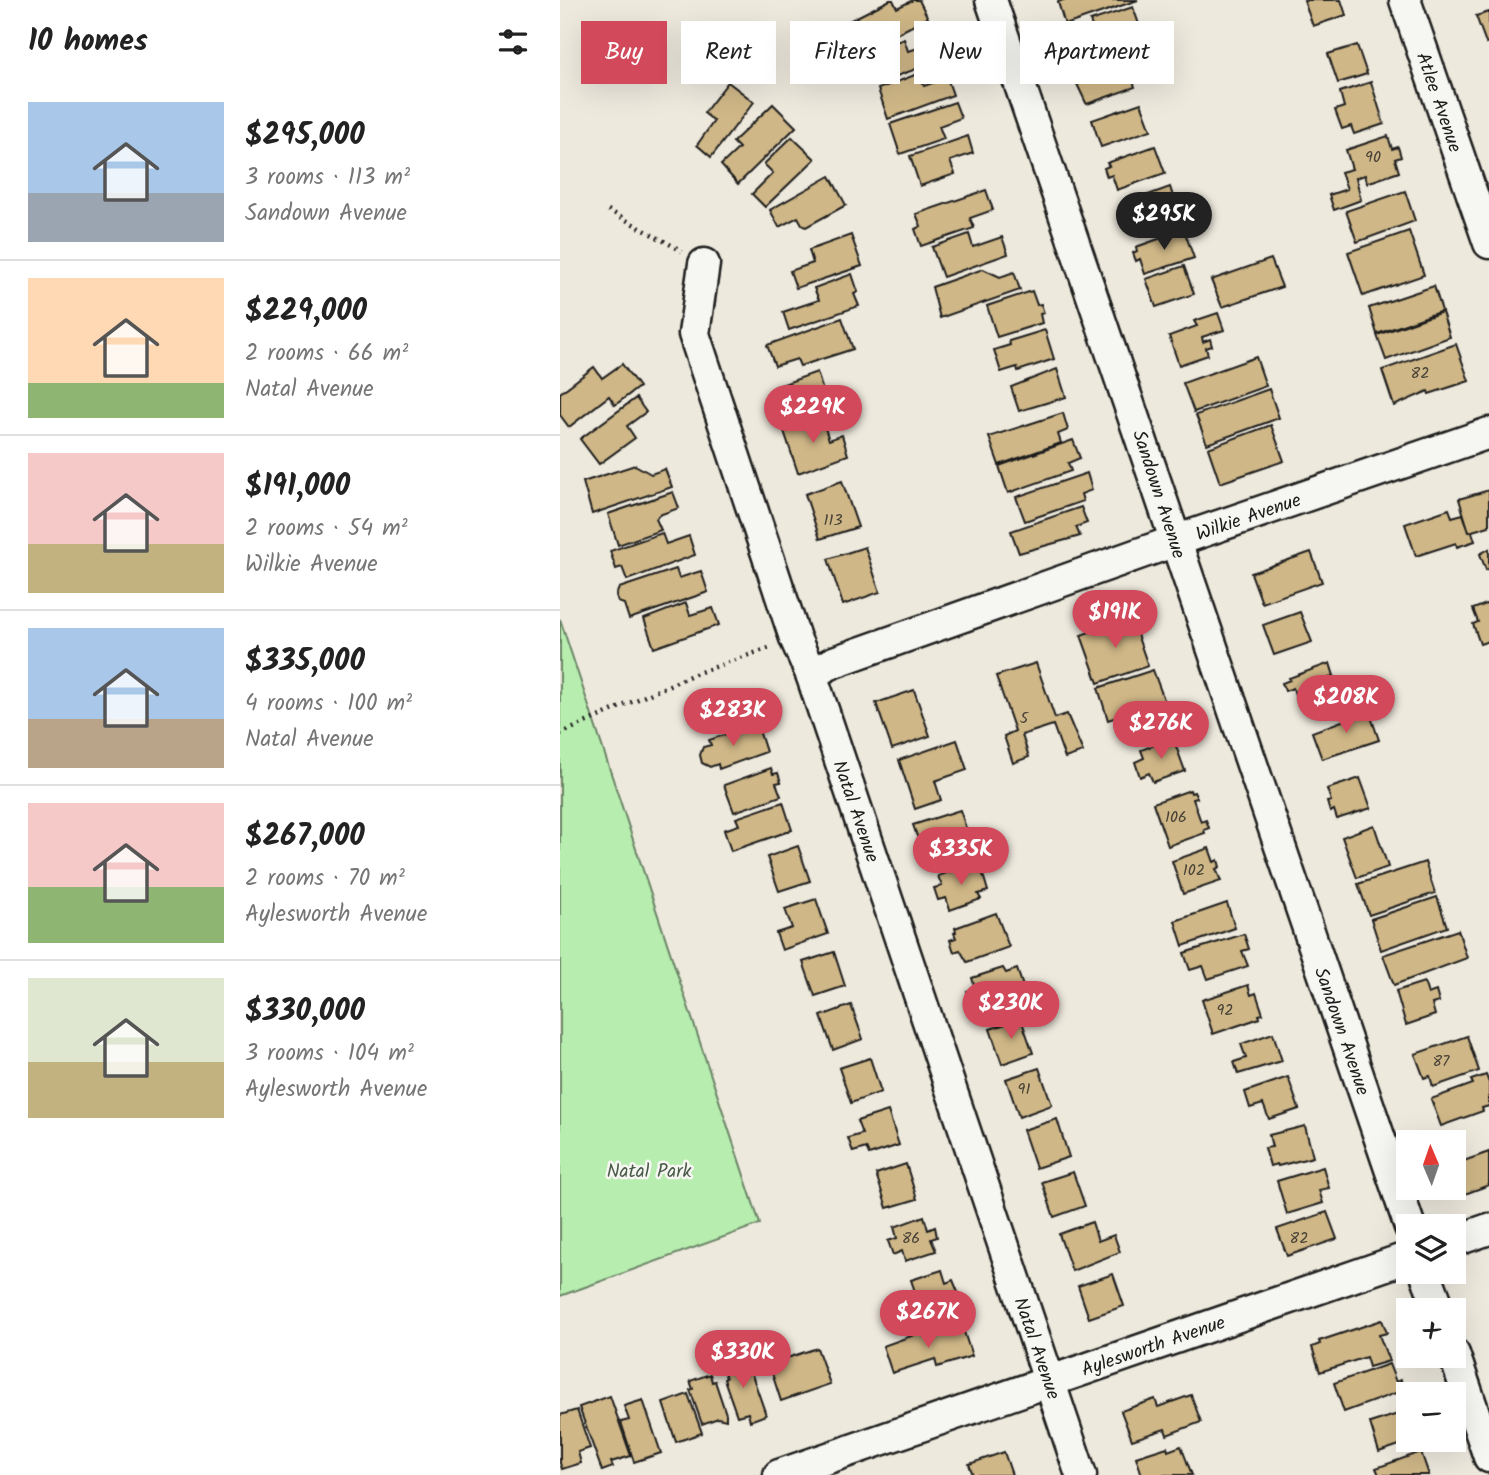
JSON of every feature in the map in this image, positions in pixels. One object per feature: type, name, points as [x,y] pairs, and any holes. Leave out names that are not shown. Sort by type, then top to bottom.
[{"type":"street","name":"Sandown Avenue","points":[[991,0],[1406,1214]]},
{"type":"street","name":"Atlee Avenue","points":[[1405,0],[1489,243]]},
{"type":"street","name":"Natal Avenue","points":[[704,264],[694,334],[1081,1475]]},
{"type":"street","name":"Wilkie Avenue","points":[[811,674],[834,662],[1489,433]]},
{"type":"street","points":[[1466,1237],[1489,1229]]},
{"type":"street","name":"Aylesworth Avenue","points":[[779,1475],[1396,1261]]},
{"type":"street","points":[[1459,1368],[1489,1457]]},
{"type":"path","points":[[608,211],[704,264]]},
{"type":"path","points":[[560,734],[692,675],[795,638]]},
{"type":"green space","name":"Natal Park","points":[[560,619],[760,1224],[560,1296]]},
{"type":"building","points":[[890,0],[893,0],[897,8],[919,0],[928,18],[914,21],[914,25],[900,32],[900,21],[849,21]]},
{"type":"building","points":[[1138,0],[1077,21],[1064,21],[1058,2]]},
{"type":"building","points":[[1341,0],[1346,15],[1313,26],[1304,1]]},
{"type":"building","points":[[1133,7],[1138,21],[1090,21]]},
{"type":"building","points":[[1489,12],[1489,41],[1486,43],[1476,16]]},
{"type":"building","points":[[904,39],[908,51],[914,49],[914,70],[900,75],[900,40]]},
{"type":"building","points":[[1357,45],[1367,74],[1338,83],[1328,54]]},
{"type":"building","points":[[914,75],[914,84],[949,84],[953,95],[888,119],[878,89],[900,84],[900,81]]},
{"type":"building","points":[[1371,82],[1384,124],[1354,134],[1351,126],[1342,129],[1335,110],[1344,107],[1340,92]]},
{"type":"building","points":[[726,84],[731,84],[754,102],[711,157],[697,145],[714,121],[704,113]]},
{"type":"building","points":[[1077,84],[1134,84],[1135,87],[1087,104]]},
{"type":"building","points":[[955,102],[961,118],[939,126],[944,139],[900,154],[890,124]]},
{"type":"building","points":[[1141,103],[1151,130],[1101,147],[1092,120]]},
{"type":"building","points":[[773,104],[796,127],[738,184],[721,165],[739,148],[733,142]]},
{"type":"building","points":[[968,136],[973,153],[950,161],[955,174],[920,186],[910,156]]},
{"type":"building","points":[[1388,136],[1392,149],[1398,147],[1401,157],[1395,159],[1399,172],[1367,183],[1365,175],[1356,178],[1361,200],[1334,210],[1329,195],[1347,189],[1341,172],[1352,169],[1346,150]]},
{"type":"building","points":[[792,137],[815,159],[765,207],[752,194],[773,173],[764,164]]},
{"type":"building","points":[[1155,146],[1165,173],[1117,190],[1112,175],[1107,177],[1104,168],[1109,166],[1107,163]]},
{"type":"building","points":[[830,176],[846,205],[806,227],[798,217],[779,227],[770,210]]},
{"type":"building","points":[[1170,187],[1179,215],[1130,232],[1125,217],[1121,218],[1120,205]]},
{"type":"building","points":[[986,190],[993,210],[970,218],[974,228],[921,246],[915,229],[921,226],[916,214]]},
{"type":"building","points":[[1405,191],[1415,221],[1357,242],[1346,211]]},
{"type":"building","points":[[1184,230],[1194,258],[1145,274],[1140,259],[1136,261],[1133,253],[1137,251],[1136,247]]},
{"type":"building","points":[[1409,231],[1424,275],[1363,296],[1348,252]]},
{"type":"building","points":[[969,234],[973,247],[1002,237],[1008,254],[943,277],[932,247]]},
{"type":"building","points":[[851,235],[862,266],[796,288],[790,271],[813,263],[809,250]]},
{"type":"building","points":[[1271,259],[1282,287],[1222,307],[1211,280]]},
{"type":"building","points":[[1184,266],[1194,294],[1156,307],[1146,279]]},
{"type":"building","points":[[983,269],[1000,277],[1014,272],[1020,290],[940,318],[932,287]]},
{"type":"building","points":[[852,274],[858,292],[854,294],[859,306],[789,330],[783,312],[819,300],[814,288]]},
{"type":"building","points":[[1434,286],[1442,311],[1377,334],[1369,308]]},
{"type":"building","points":[[1032,291],[1037,305],[1041,304],[1044,313],[1040,314],[1042,323],[997,337],[987,306]]},
{"type":"building","points":[[1442,312],[1450,337],[1386,360],[1377,335]]},
{"type":"building","points":[[1218,313],[1224,330],[1202,337],[1203,342],[1210,339],[1212,346],[1206,348],[1208,355],[1179,365],[1169,336],[1197,326],[1194,321]]},
{"type":"building","points":[[842,318],[853,349],[800,366],[797,359],[775,366],[767,345]]},
{"type":"building","points":[[1045,330],[1054,359],[1018,371],[1017,367],[1001,372],[994,350],[1010,345],[1009,341]]},
{"type":"building","points":[[1456,344],[1469,381],[1429,394],[1428,391],[1394,406],[1382,370]]},
{"type":"building","points":[[1256,357],[1266,386],[1194,412],[1183,383]]},
{"type":"building","points":[[622,364],[639,387],[615,405],[609,396],[569,427],[560,415],[560,393],[594,367],[602,378]]},
{"type":"building","points":[[1057,369],[1066,397],[1019,411],[1011,387]]},
{"type":"building","points":[[817,372],[825,397],[784,411],[775,387]]},
{"type":"building","points":[[1269,389],[1279,418],[1207,444],[1196,415]]},
{"type":"building","points":[[636,398],[646,412],[627,426],[635,438],[599,464],[580,439]]},
{"type":"building","points":[[1063,413],[1068,430],[1058,434],[1061,443],[999,465],[989,437]]},
{"type":"building","points":[[821,416],[829,440],[842,435],[848,455],[798,473],[783,428]]},
{"type":"building","points":[[1271,425],[1284,461],[1220,483],[1208,448]]},
{"type":"building","points":[[1073,440],[1080,458],[1068,463],[1071,471],[1008,493],[999,466]]},
{"type":"building","points":[[635,465],[651,474],[665,469],[672,487],[592,514],[583,482]]},
{"type":"building","points":[[1087,473],[1092,490],[1081,494],[1083,501],[1025,521],[1016,497]]},
{"type":"building","points":[[842,481],[858,527],[820,539],[805,494]]},
{"type":"building","points":[[1489,490],[1489,526],[1469,532],[1459,499]]},
{"type":"building","points":[[673,492],[679,508],[659,515],[656,519],[661,530],[618,545],[608,514]]},
{"type":"building","points":[[1081,507],[1087,523],[1076,527],[1080,536],[1019,553],[1011,531]]},
{"type":"building","points":[[1449,509],[1452,517],[1463,514],[1475,541],[1457,547],[1456,543],[1416,556],[1405,524]]},
{"type":"building","points":[[662,533],[666,544],[689,536],[695,555],[627,580],[622,567],[616,569],[610,551]]},
{"type":"building","points":[[865,547],[880,592],[843,605],[828,559]]},
{"type":"building","points":[[1489,549],[1489,569],[1486,570],[1480,554]]},
{"type":"building","points":[[1311,552],[1322,582],[1262,603],[1251,573]]},
{"type":"building","points":[[676,569],[679,578],[701,571],[708,592],[629,619],[624,604],[618,602],[616,595],[619,588]]},
{"type":"building","points":[[686,603],[690,615],[713,608],[719,625],[654,648],[644,619]]},
{"type":"building","points":[[1489,603],[1489,641],[1480,644],[1473,624],[1478,622],[1473,609]]},
{"type":"building","points":[[1300,612],[1312,642],[1274,655],[1263,625]]},
{"type":"building","points":[[1131,617],[1148,666],[1098,683],[1081,635]]},
{"type":"building","points":[[1036,663],[1055,718],[1067,714],[1083,752],[1065,758],[1053,725],[1022,735],[1029,757],[1013,763],[1004,736],[1015,731],[996,676]]},
{"type":"building","points":[[1330,663],[1334,676],[1323,680],[1328,696],[1298,704],[1293,688],[1285,691],[1282,683],[1290,680],[1289,678]]},
{"type":"building","points":[[1153,670],[1169,713],[1139,723],[1135,711],[1108,720],[1098,688]]},
{"type":"building","points":[[914,690],[930,736],[892,749],[876,703]]},
{"type":"building","points":[[1369,711],[1379,740],[1322,759],[1312,732]]},
{"type":"building","points":[[757,724],[766,752],[719,769],[718,764],[710,767],[702,763],[700,755],[703,747],[711,745],[709,740]]},
{"type":"building","points":[[1173,738],[1185,771],[1153,782],[1149,773],[1140,777],[1135,762],[1144,758],[1141,750]]},
{"type":"building","points":[[957,740],[967,770],[935,781],[941,800],[915,809],[899,760]]},
{"type":"building","points":[[771,768],[773,774],[778,773],[781,782],[776,783],[781,796],[734,812],[724,785]]},
{"type":"building","points":[[1360,778],[1371,808],[1337,819],[1334,810],[1330,812],[1327,802],[1331,801],[1327,789]]},
{"type":"building","points":[[1190,790],[1197,798],[1193,799],[1201,822],[1206,820],[1209,828],[1204,830],[1205,833],[1168,846],[1153,803]]},
{"type":"building","points":[[783,802],[792,830],[731,851],[724,830],[739,825],[736,818]]},
{"type":"building","points":[[960,810],[968,834],[960,837],[964,847],[931,859],[926,846],[921,847],[913,825]]},
{"type":"building","points":[[1374,825],[1388,867],[1357,878],[1342,837]]},
{"type":"building","points":[[798,846],[810,881],[779,891],[767,857]]},
{"type":"building","points":[[1209,848],[1214,862],[1218,860],[1220,867],[1216,869],[1221,881],[1183,894],[1172,861]]},
{"type":"building","points":[[1425,862],[1435,893],[1369,915],[1358,884]]},
{"type":"building","points":[[969,865],[971,871],[981,868],[988,891],[978,894],[981,899],[950,910],[946,898],[938,900],[934,888],[942,886],[938,876]]},
{"type":"building","points":[[1437,897],[1447,927],[1381,950],[1371,919]]},
{"type":"building","points":[[816,899],[828,934],[782,950],[776,933],[792,928],[785,909]]},
{"type":"building","points":[[1227,903],[1235,928],[1183,946],[1175,921]]},
{"type":"building","points":[[996,913],[1009,947],[967,962],[960,950],[954,952],[950,940],[956,938],[955,928]]},
{"type":"building","points":[[1458,930],[1467,958],[1394,985],[1383,955]]},
{"type":"building","points":[[1244,934],[1249,949],[1242,951],[1248,966],[1208,979],[1203,966],[1190,970],[1184,953]]},
{"type":"building","points":[[834,952],[845,986],[815,996],[803,962]]},
{"type":"building","points":[[1003,968],[1006,973],[1017,969],[1027,998],[984,1013],[980,1001],[972,1004],[967,991],[975,988],[972,978]]},
{"type":"building","points":[[1424,982],[1428,994],[1436,991],[1439,1002],[1432,1004],[1435,1015],[1406,1025],[1396,991]]},
{"type":"building","points":[[1248,985],[1251,995],[1256,993],[1263,1014],[1259,1015],[1260,1018],[1213,1034],[1202,1000]]},
{"type":"building","points":[[851,1005],[863,1039],[833,1050],[821,1016]]},
{"type":"building","points":[[1021,1019],[1033,1053],[1002,1064],[990,1029]]},
{"type":"building","points":[[1273,1033],[1282,1061],[1238,1074],[1234,1062],[1246,1058],[1241,1044]]},
{"type":"building","points":[[1467,1036],[1479,1071],[1433,1087],[1430,1076],[1424,1078],[1415,1054]]},
{"type":"building","points":[[870,1058],[881,1092],[851,1103],[839,1068]]},
{"type":"building","points":[[1039,1068],[1052,1105],[1019,1117],[1006,1079]]},
{"type":"building","points":[[1486,1075],[1489,1083],[1489,1106],[1482,1108],[1483,1111],[1441,1126],[1431,1099],[1473,1084],[1471,1080]]},
{"type":"building","points":[[1288,1077],[1299,1109],[1269,1119],[1263,1104],[1250,1108],[1245,1092]]},
{"type":"building","points":[[888,1111],[899,1145],[869,1155],[866,1148],[853,1152],[848,1138],[862,1134],[857,1121]]},
{"type":"building","points":[[1057,1119],[1069,1157],[1036,1168],[1023,1130]]},
{"type":"building","points":[[1305,1126],[1313,1157],[1270,1166],[1265,1148],[1272,1147],[1269,1135]]},
{"type":"building","points":[[1489,1152],[1489,1185],[1466,1194],[1466,1160]]},
{"type":"building","points":[[906,1164],[917,1199],[887,1208],[876,1174]]},
{"type":"building","points":[[1323,1167],[1329,1188],[1319,1190],[1323,1203],[1287,1214],[1277,1181]]},
{"type":"building","points":[[1073,1172],[1085,1206],[1054,1217],[1042,1182]]},
{"type":"building","points":[[1327,1212],[1337,1239],[1287,1256],[1277,1229]]},
{"type":"building","points":[[924,1216],[928,1230],[935,1227],[937,1237],[931,1239],[936,1251],[905,1261],[902,1251],[893,1255],[888,1241],[897,1238],[894,1227]]},
{"type":"building","points":[[1092,1222],[1098,1241],[1114,1235],[1120,1252],[1072,1271],[1059,1234]]},
{"type":"building","points":[[942,1270],[946,1283],[953,1280],[958,1292],[951,1294],[954,1304],[923,1315],[911,1280]]},
{"type":"building","points":[[1113,1274],[1124,1306],[1089,1318],[1078,1286]]},
{"type":"building","points":[[1382,1320],[1387,1333],[1379,1335],[1389,1361],[1369,1367],[1366,1357],[1320,1372],[1312,1347],[1320,1344],[1319,1341]]},
{"type":"building","points":[[962,1326],[972,1356],[937,1367],[935,1359],[892,1373],[883,1346],[925,1331],[927,1337]]},
{"type":"building","points":[[817,1348],[830,1384],[781,1401],[769,1364]]},
{"type":"building","points":[[743,1359],[747,1371],[750,1369],[766,1415],[750,1421],[748,1413],[737,1416],[722,1366]]},
{"type":"building","points":[[1389,1364],[1396,1382],[1396,1393],[1344,1412],[1334,1383]]},
{"type":"building","points":[[710,1374],[712,1382],[715,1381],[726,1420],[718,1418],[702,1424],[690,1390],[693,1389],[690,1381]]},
{"type":"building","points":[[688,1394],[702,1433],[676,1442],[663,1403]]},
{"type":"building","points":[[1191,1395],[1201,1422],[1167,1435],[1165,1429],[1132,1440],[1121,1411],[1155,1399],[1158,1407]]},
{"type":"building","points":[[610,1396],[631,1456],[611,1462],[613,1467],[602,1471],[579,1407]]},
{"type":"building","points":[[643,1400],[661,1453],[634,1462],[621,1422],[629,1420],[624,1406]]},
{"type":"building","points":[[577,1410],[590,1448],[578,1452],[581,1463],[562,1469],[560,1415]]},
{"type":"building","points":[[1396,1415],[1396,1446],[1379,1452],[1370,1423]]},
{"type":"building","points":[[1181,1446],[1192,1475],[1142,1475],[1136,1457],[1167,1447],[1168,1451]]},
{"type":"building","points":[[1004,1452],[1012,1475],[973,1475],[969,1464]]},
{"type":"building","points":[[1421,1452],[1429,1475],[1379,1475],[1376,1468]]}]
